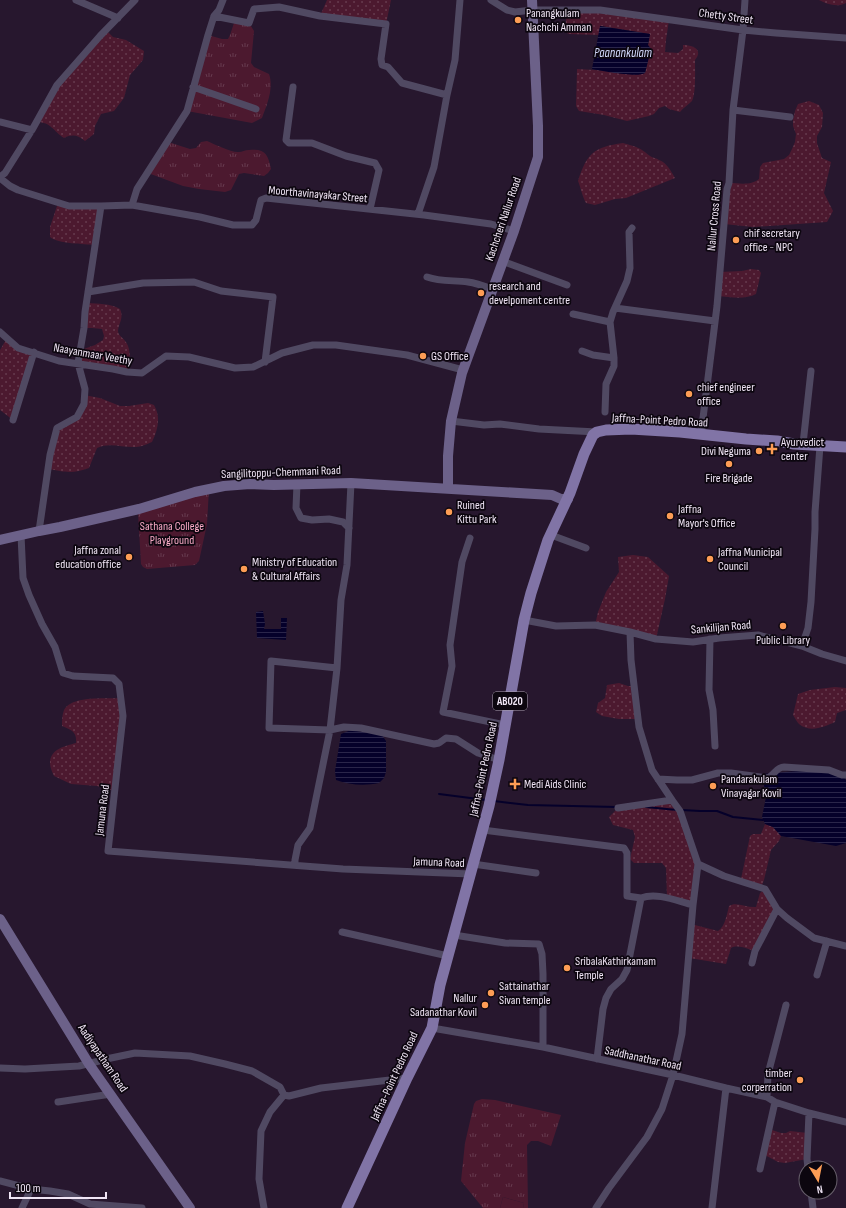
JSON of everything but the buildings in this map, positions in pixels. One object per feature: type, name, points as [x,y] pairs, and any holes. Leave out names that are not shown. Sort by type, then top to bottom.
[{"type":"main road","name":"Jaffna-Point Pedro Road","points":[[347,1208],[407,1078],[432,1028],[440,985],[489,806],[506,725],[524,620],[550,535],[568,499],[584,454],[593,436],[597,432],[606,430],[631,429],[846,447]]},
{"type":"street","points":[[76,0],[118,18]]},
{"type":"street","name":"Moorthavinayakar Street","points":[[135,0],[100,36],[57,85],[32,130],[0,178],[10,186],[18,190],[69,206],[132,205],[200,217],[233,226],[252,225],[256,220],[261,200],[266,198],[418,214],[491,224],[514,231]]},
{"type":"street","points":[[132,205],[138,189],[186,111],[214,16],[220,10],[223,0]]},
{"type":"street","points":[[418,214],[434,167],[455,60],[460,0]]},
{"type":"street","name":"Chetty Street","points":[[491,0],[507,10],[515,12],[532,5],[600,10],[743,30],[846,38]]},
{"type":"street","name":"Nallur Cross Road","points":[[701,434],[715,321],[727,189],[729,183],[733,110],[743,30],[745,0]]},
{"type":"street","name":"Kachcheri Nallur Road","points":[[448,488],[448,456],[451,421],[463,370],[514,231],[538,158],[538,126],[532,5]]},
{"type":"street","points":[[214,16],[249,23],[254,9],[279,7],[320,16],[386,24],[381,58],[382,65],[388,68],[402,83],[447,95]]},
{"type":"street","points":[[193,87],[256,109]]},
{"type":"street","points":[[293,87],[286,140],[289,143],[312,143],[346,156],[375,164],[379,170],[370,209]]},
{"type":"street","points":[[733,110],[790,117]]},
{"type":"street","points":[[0,122],[32,130]]},
{"type":"street","points":[[39,531],[50,455],[57,428],[77,417],[84,404],[85,389],[78,364],[101,206]]},
{"type":"street","points":[[605,412],[606,384],[614,366],[610,322],[627,281],[630,268],[628,232],[632,228]]},
{"type":"street","points":[[502,262],[567,284]]},
{"type":"street","points":[[427,277],[434,280],[448,282],[480,284],[492,289]]},
{"type":"street","points":[[88,292],[143,283],[194,282],[221,291],[273,297],[265,362]]},
{"type":"street","points":[[615,308],[715,321]]},
{"type":"street","points":[[573,314],[610,322]]},
{"type":"street","name":"Naayanmaar Veethy","points":[[0,332],[18,348],[60,361],[127,372],[142,373],[166,356],[189,357],[235,368],[253,367],[282,353],[313,345],[336,345],[407,354],[463,370]]},
{"type":"street","points":[[582,351],[593,355],[614,358]]},
{"type":"street","points":[[13,420],[34,352]]},
{"type":"street","points":[[803,444],[811,371]]},
{"type":"street","points":[[451,421],[484,425],[500,424],[528,429],[597,432]]},
{"type":"street","points":[[802,646],[808,628],[811,602],[820,446]]},
{"type":"street","points":[[295,865],[298,845],[310,828],[330,730],[337,668],[341,600],[347,565],[351,483]]},
{"type":"street","name":"Sangilitoppu-Chemmani Road","points":[[0,540],[139,509],[195,492],[224,486],[250,484],[274,485],[351,483],[552,495],[561,499],[568,499]]},
{"type":"street","points":[[297,484],[296,508],[300,518],[312,520],[329,519],[343,522],[349,528]]},
{"type":"street","name":"Jamuna Road","points":[[21,535],[23,578],[42,624],[55,647],[63,673],[74,676],[113,678],[119,684],[123,716],[108,851],[343,869],[472,869],[536,874]]},
{"type":"street","points":[[550,535],[586,548]]},
{"type":"street","points":[[470,538],[462,562],[450,645],[452,666],[443,712],[506,725]]},
{"type":"street","name":"Sankilijan Road","points":[[524,620],[556,626],[595,625],[656,639],[693,642],[758,635],[802,646],[846,661]]},
{"type":"street","points":[[596,1208],[647,1137],[662,1108],[673,1075],[682,1034],[698,864],[680,811],[652,770],[639,727],[630,632]]},
{"type":"street","points":[[710,639],[709,690],[713,710],[715,746]]},
{"type":"street","points":[[337,668],[271,661],[269,728],[330,730],[344,727],[362,728],[434,744],[439,743],[446,738],[456,739],[478,753],[499,760]]},
{"type":"street","points":[[658,780],[692,780],[718,773],[731,773],[767,778],[770,777],[778,768],[784,766],[829,770],[846,775]]},
{"type":"street","points":[[618,808],[672,800]]},
{"type":"street","points":[[483,830],[624,848],[627,853],[627,896],[641,898],[648,896],[667,898],[693,905]]},
{"type":"street","points":[[698,864],[724,876],[765,889],[777,909],[789,920],[814,938],[846,946]]},
{"type":"street","points":[[597,1059],[603,1009],[606,998],[611,990],[622,979],[627,970],[641,898]]},
{"type":"street","points":[[752,963],[755,952],[777,909]]},
{"type":"street","name":"Aadiyapatham Road","points":[[0,919],[89,1064],[190,1208]]},
{"type":"street","points":[[342,932],[448,956]]},
{"type":"street","points":[[454,936],[505,943],[539,944],[542,954],[543,974],[543,1047]]},
{"type":"street","points":[[817,975],[827,941]]},
{"type":"street","points":[[767,1097],[768,1074],[786,1005]]},
{"type":"street","name":"Saddhanathar Road","points":[[432,1028],[543,1047],[673,1075],[767,1097],[775,1102],[809,1113],[846,1122]]},
{"type":"street","points":[[0,1068],[25,1069],[79,1066],[135,1053],[190,1056],[252,1071],[280,1087],[284,1095]]},
{"type":"street","points":[[284,1095],[289,1096],[321,1088],[407,1078]]},
{"type":"street","points":[[712,1208],[726,1088]]},
{"type":"street","points":[[58,1102],[111,1094]]},
{"type":"street","points":[[264,1208],[259,1179],[260,1131],[270,1112],[284,1095]]},
{"type":"street","points":[[760,1168],[775,1102]]},
{"type":"street","points":[[807,1160],[809,1113]]},
{"type":"street","points":[[0,1181],[31,1189],[68,1194],[90,1204],[142,1208]]},
{"type":"street","points":[[22,1208],[31,1189]]},
{"type":"green space","points":[[327,0],[391,0],[386,24],[320,16]]},
{"type":"green space","points":[[819,0],[846,0],[846,3],[836,5]]},
{"type":"green space","points":[[567,10],[669,20],[665,52],[678,53],[683,49],[683,45],[696,48],[698,50],[695,60],[695,87],[692,101],[680,112],[669,109],[665,106],[659,108],[654,114],[649,116],[627,121],[579,111],[576,106],[577,69],[645,73],[651,49],[648,45],[650,34],[601,26],[599,35],[569,34],[565,32]]},
{"type":"green space","points":[[235,20],[249,23],[254,31],[251,63],[254,67],[269,74],[271,85],[266,108],[262,118],[252,123],[187,111],[208,35],[228,39]]},
{"type":"green space","points":[[106,30],[113,37],[126,40],[144,51],[143,60],[130,75],[124,98],[114,111],[101,114],[95,126],[94,134],[85,141],[80,137],[75,136],[64,138],[49,125],[42,122],[37,122],[57,85]]},
{"type":"green space","points":[[809,101],[819,105],[823,113],[822,127],[817,136],[817,143],[822,158],[831,162],[824,193],[833,211],[827,222],[753,227],[724,224],[729,183],[752,183],[759,179],[760,167],[763,163],[784,159],[789,155],[795,142],[796,134],[793,126],[793,120],[795,111],[798,104]]},
{"type":"green space","points":[[207,141],[236,152],[248,150],[262,151],[269,159],[271,169],[264,176],[244,173],[239,174],[231,190],[225,192],[183,186],[148,173],[168,142],[190,149],[196,148],[201,142]]},
{"type":"green space","points":[[623,143],[638,148],[651,157],[662,161],[675,178],[626,198],[615,199],[595,205],[586,203],[578,181],[585,164],[598,149]]},
{"type":"green space","points":[[58,203],[101,206],[95,245],[59,241],[50,237],[50,227]]},
{"type":"green space","points":[[751,269],[759,270],[761,273],[756,294],[742,298],[718,296],[720,272]]},
{"type":"green space","points":[[87,303],[108,305],[120,309],[121,318],[118,332],[127,344],[130,352],[127,372],[78,363],[81,350],[95,345],[103,340],[104,336],[102,329],[84,328]]},
{"type":"green space","points":[[7,338],[18,348],[34,352],[13,420],[0,410],[0,350]]},
{"type":"green space","points":[[84,395],[100,398],[120,406],[148,403],[154,405],[158,424],[152,442],[138,447],[107,445],[97,448],[89,468],[83,470],[69,472],[48,469],[57,428],[77,417]]},
{"type":"green space","name":"Sathana College Playground","points":[[209,489],[207,524],[199,561],[195,565],[147,569],[143,567],[141,564],[138,512]]},
{"type":"green space","points":[[633,555],[648,557],[669,576],[656,639],[595,625],[598,612],[606,592],[619,572],[618,557]]},
{"type":"green space","points":[[619,683],[634,686],[638,719],[619,719],[602,716],[596,712],[598,703],[605,698],[607,685]]},
{"type":"green space","points":[[835,687],[846,688],[846,710],[837,713],[835,722],[812,729],[803,727],[799,724],[793,715],[798,694],[810,690]]},
{"type":"green space","points":[[121,698],[115,791],[97,786],[71,784],[54,776],[50,765],[51,758],[55,751],[67,745],[76,743],[76,736],[74,733],[62,726],[62,716],[68,705],[82,700]]},
{"type":"green space","points":[[672,800],[680,811],[698,864],[693,905],[667,898],[666,868],[662,863],[634,863],[630,859],[635,837],[633,830],[613,825],[609,817],[618,808]]},
{"type":"green space","points":[[765,824],[773,827],[781,836],[779,841],[771,850],[761,887],[741,879],[750,836],[753,834],[761,834]]},
{"type":"green space","points":[[765,889],[777,909],[755,951],[740,947],[731,948],[726,964],[689,958],[691,924],[718,931],[724,923],[729,906],[738,904],[756,907],[760,893]]},
{"type":"green space","points":[[482,1099],[495,1100],[561,1115],[551,1146],[538,1141],[531,1141],[527,1145],[528,1208],[523,1208],[524,1203],[503,1197],[500,1208],[483,1208],[461,1181],[465,1143],[474,1104],[476,1101]]},
{"type":"green space","points":[[769,1129],[781,1133],[790,1131],[808,1133],[807,1159],[785,1163],[778,1162],[763,1154]]},
{"type":"green space","points":[[503,1197],[524,1203],[523,1208],[500,1208]]},
{"type":"water","name":"Paanankulam","points":[[600,26],[650,34],[648,45],[651,49],[645,73],[635,75],[592,69]]},
{"type":"water","points":[[263,611],[265,624],[264,629],[281,629],[281,618],[287,618],[286,640],[257,638],[256,612]]},
{"type":"water","points":[[351,730],[382,735],[386,741],[386,772],[384,778],[379,783],[357,784],[336,780],[335,771],[341,734]]},
{"type":"water","points":[[837,770],[846,780],[846,843],[836,846],[781,836],[773,827],[765,824],[762,817],[766,797],[762,774]]},
{"type":"waterway","points":[[439,794],[486,800]]},
{"type":"waterway","points":[[494,801],[528,805],[617,807]]},
{"type":"waterway","points":[[646,807],[677,810]]},
{"type":"waterway","points":[[682,810],[717,811],[733,817],[763,820]]},
{"type":"place","name":"Panangkulam Nachchi Amman","points":[[518,20]]},
{"type":"place","name":"chif secretary office - NPC","points":[[736,240]]},
{"type":"place","name":"research and develpoment centre","points":[[481,293]]},
{"type":"place","name":"GS Office","points":[[423,356]]},
{"type":"place","name":"chief engineer office","points":[[689,394]]},
{"type":"place","name":"Ayurvedict center","points":[[772,449]]},
{"type":"place","name":"Divi Neguma","points":[[759,451]]},
{"type":"place","name":"Fire Brigade","points":[[729,464]]},
{"type":"place","name":"Ruined Kittu Park","points":[[449,512]]},
{"type":"place","name":"Jaffna Mayor's Office","points":[[670,516]]},
{"type":"place","name":"Jaffna zonal education office","points":[[129,557]]},
{"type":"place","name":"Jaffna Municipal Council","points":[[710,559]]},
{"type":"place","name":"Ministry of Education & Cultural Affairs","points":[[244,569]]},
{"type":"place","name":"Public Library","points":[[783,626]]},
{"type":"place","name":"Medi Aids Clinic","points":[[515,784]]},
{"type":"place","name":"Pandarakulam Vinayagar Kovil","points":[[713,786]]},
{"type":"place","name":"SribalaKathirkamam Temple","points":[[567,968]]},
{"type":"place","name":"Sattainathar Sivan temple","points":[[491,993]]},
{"type":"place","name":"Nallur Sadanathar Kovil","points":[[485,1005]]},
{"type":"place","name":"timber corperration","points":[[800,1080]]}]
